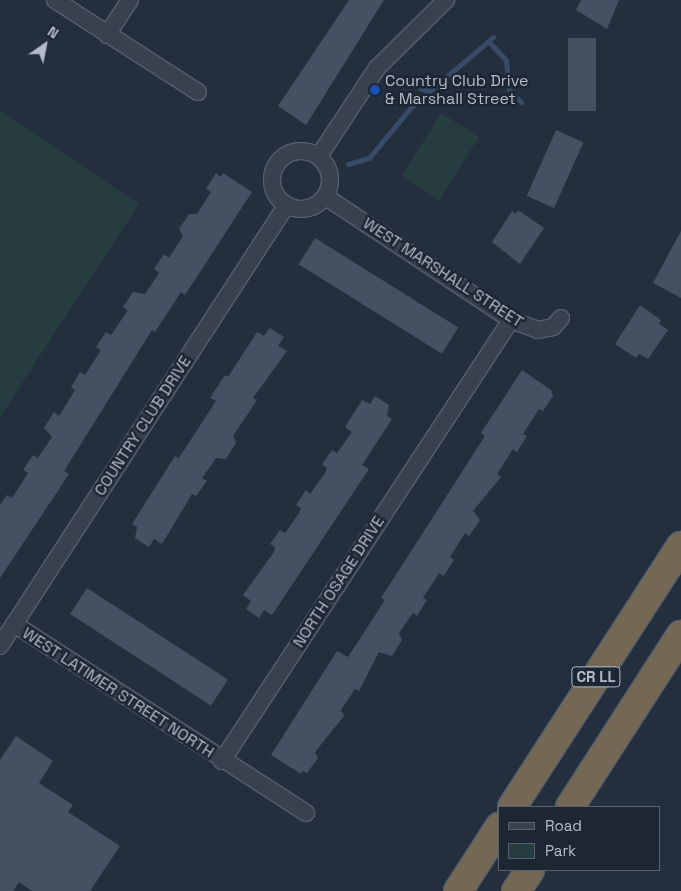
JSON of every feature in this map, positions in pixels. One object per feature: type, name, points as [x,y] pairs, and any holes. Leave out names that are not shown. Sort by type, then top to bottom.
[{"type":"highway","name":"CR LL","points":[[513,806],[681,546]]},
{"type":"highway","name":"CR LL","points":[[571,806],[681,635]]},
{"type":"highway","points":[[458,891],[498,829]]},
{"type":"highway","points":[[516,891],[529,871]]},
{"type":"street","points":[[55,0],[198,92]]},
{"type":"street","points":[[107,35],[130,0]]},
{"type":"street","points":[[319,156],[377,68],[446,0]]},
{"type":"street","points":[[290,152],[310,152],[319,156],[330,175],[326,197],[315,207],[301,210],[286,206],[272,188],[275,165],[290,152]]},
{"type":"street","name":"WEST MARSHALL STREET","points":[[326,197],[511,320],[538,330],[553,327],[561,318]]},
{"type":"street","name":"COUNTRY CLUB DRIVE","points":[[0,646],[286,206]]},
{"type":"street","name":"NORTH OSAGE DRIVE","points":[[222,761],[511,320]]},
{"type":"street","name":"WEST LATIMER STREET NORTH","points":[[14,624],[222,761]]},
{"type":"street","points":[[222,761],[306,813]]},
{"type":"green space","points":[[0,110],[139,204],[0,417]]},
{"type":"green space","points":[[441,113],[479,137],[439,200],[401,177]]},
{"type":"building","points":[[349,0],[384,0],[306,125],[278,106]]},
{"type":"building","points":[[581,0],[619,0],[607,29],[576,10]]},
{"type":"building","points":[[568,38],[596,38],[596,111],[568,111]]},
{"type":"building","points":[[556,130],[583,142],[554,208],[527,196]]},
{"type":"building","points":[[216,173],[221,177],[223,173],[252,192],[185,295],[181,292],[155,332],[152,330],[64,471],[69,474],[0,578],[0,505],[7,495],[12,498],[28,473],[23,470],[33,455],[38,458],[52,437],[44,428],[54,412],[59,416],[75,390],[71,387],[80,372],[85,375],[101,350],[96,347],[106,332],[111,335],[128,310],[123,307],[133,292],[145,294],[159,273],[154,269],[164,254],[169,258],[183,236],[179,229],[189,214],[197,214],[211,192],[206,189]]},
{"type":"building","points":[[518,210],[544,228],[520,264],[492,242],[512,211],[516,214]]},
{"type":"building","points":[[681,231],[681,298],[653,283]]},
{"type":"building","points":[[315,238],[458,328],[442,354],[299,264]]},
{"type":"building","points":[[640,305],[661,320],[659,324],[668,330],[648,359],[639,354],[636,358],[615,344]]},
{"type":"building","points":[[270,328],[284,337],[278,346],[287,351],[253,398],[257,400],[233,436],[236,443],[226,459],[216,458],[202,478],[207,481],[196,496],[192,494],[162,544],[154,539],[149,547],[135,538],[137,527],[132,524],[175,456],[179,458],[216,401],[210,398],[225,375],[228,377],[257,332],[264,336]]},
{"type":"building","points":[[522,370],[551,390],[553,396],[543,411],[539,409],[523,434],[527,436],[517,452],[513,449],[497,474],[501,477],[473,511],[480,520],[469,536],[465,533],[450,557],[454,560],[444,576],[439,573],[423,598],[427,600],[417,616],[413,613],[399,633],[402,640],[392,656],[379,652],[359,691],[355,689],[341,710],[344,716],[315,752],[318,758],[307,773],[303,771],[301,774],[271,755],[337,651],[348,657],[385,600],[381,598],[485,436],[481,433]]},
{"type":"building","points":[[375,396],[389,405],[387,416],[392,419],[362,465],[369,469],[272,615],[264,610],[259,618],[246,609],[251,601],[243,595],[274,552],[275,547],[270,544],[280,530],[285,533],[299,513],[301,508],[296,505],[306,490],[310,494],[325,473],[327,468],[322,464],[332,450],[337,453],[352,432],[345,427],[362,400],[370,404]]},
{"type":"building","points":[[87,588],[228,679],[211,705],[70,614]]},
{"type":"building","points":[[16,736],[53,761],[39,783],[73,805],[68,812],[120,846],[90,891],[32,891],[19,882],[13,891],[0,891],[0,760]]},
{"type":"waterway","points":[[348,164],[369,158],[411,107],[493,37]]},
{"type":"waterway","points":[[490,43],[506,60],[509,90],[521,102]]},
{"type":"waterway","points":[[420,88],[429,91]]},
{"type":"place","name":"Country Club Drive & Marshall Street","points":[[375,90]]}]
